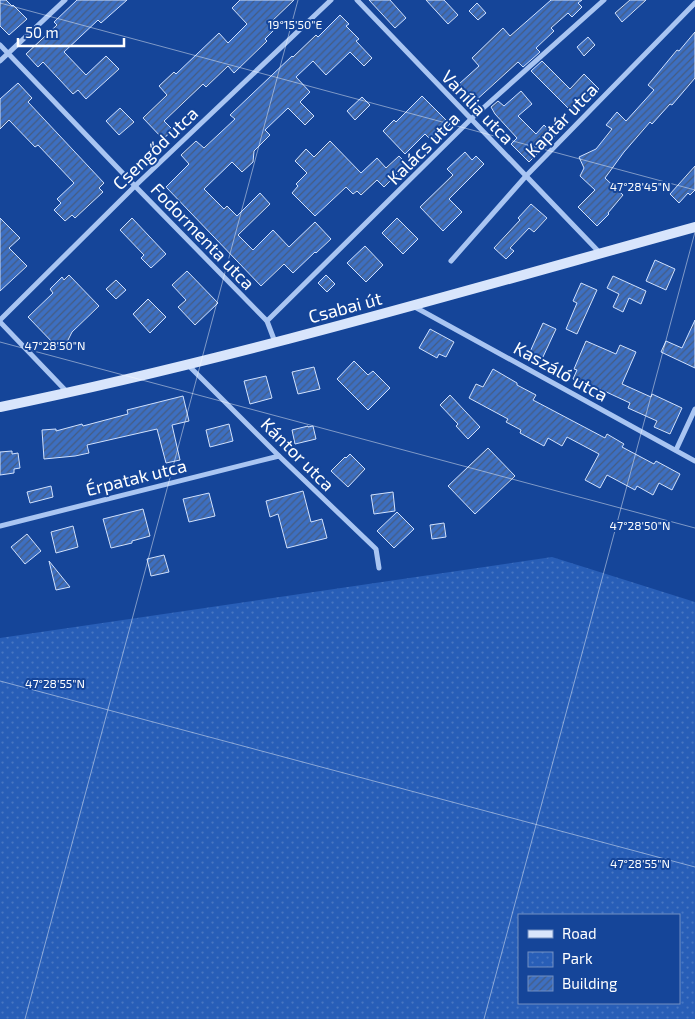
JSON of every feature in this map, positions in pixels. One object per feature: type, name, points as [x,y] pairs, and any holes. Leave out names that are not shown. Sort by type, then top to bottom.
[{"type":"main road","name":"Csabai út","points":[[0,408],[275,342],[413,306],[695,227]]},
{"type":"street","points":[[0,61],[65,0]]},
{"type":"street","name":"Csengőd utca","points":[[0,321],[134,186],[331,0]]},
{"type":"street","name":"Vanília utca","points":[[357,0],[600,253]]},
{"type":"street","name":"Kalács utca","points":[[267,321],[471,119],[604,0]]},
{"type":"street","name":"Kaptár utca","points":[[451,262],[526,176],[695,3]]},
{"type":"street","name":"Fodormenta utca","points":[[0,45],[134,186],[267,321],[275,342]]},
{"type":"street","name":"Kaszáló utca","points":[[413,306],[695,461]]},
{"type":"street","points":[[0,321],[68,393]]},
{"type":"street","name":"Kántor utca","points":[[188,364],[376,550],[379,568]]},
{"type":"street","points":[[676,450],[695,408]]},
{"type":"street","name":"Érpatak utca","points":[[0,526],[279,456]]},
{"type":"green space","points":[[552,557],[695,602],[695,1019],[0,1019],[0,638]]},
{"type":"building","points":[[0,0],[6,0],[27,19],[9,35],[0,26]]},
{"type":"building","points":[[77,0],[127,0],[101,23],[98,20],[64,52],[86,75],[106,56],[119,69],[86,99],[78,90],[73,94],[43,62],[38,67],[26,54],[57,25],[54,22]]},
{"type":"building","points":[[240,0],[294,0],[270,23],[275,29],[265,39],[267,41],[234,73],[228,66],[206,87],[203,84],[164,121],[173,130],[163,139],[143,118],[167,95],[159,86],[174,72],[176,74],[219,33],[228,43],[247,24],[232,8]]},
{"type":"building","points":[[369,0],[390,0],[406,18],[395,28]]},
{"type":"building","points":[[426,0],[444,0],[458,15],[448,24]]},
{"type":"building","points":[[551,0],[582,0],[578,3],[582,7],[572,17],[568,13],[551,28],[554,31],[536,48],[540,52],[523,67],[518,62],[473,103],[464,94],[466,92],[459,84],[479,66],[472,58],[503,28],[510,36]]},
{"type":"building","points":[[630,0],[646,0],[622,22],[615,13]]},
{"type":"building","points":[[477,3],[486,13],[478,20],[469,11]]},
{"type":"building","points":[[340,15],[349,24],[346,26],[359,39],[356,41],[372,58],[364,66],[350,52],[326,75],[313,61],[296,77],[310,92],[300,102],[314,116],[305,125],[288,108],[265,130],[270,135],[254,151],[253,162],[242,172],[232,162],[204,189],[224,209],[227,206],[237,216],[260,193],[270,204],[238,235],[253,250],[273,230],[289,247],[315,222],[331,239],[293,273],[284,264],[261,286],[166,187],[189,164],[181,155],[196,141],[204,148],[235,119],[230,115],[292,56],[316,35],[318,37]]},
{"type":"building","points":[[695,32],[695,78],[672,105],[670,104],[652,124],[650,122],[605,178],[623,195],[597,226],[578,207],[595,190],[580,176],[584,168],[579,157],[596,149],[612,129],[606,125],[617,112],[626,121],[654,90],[648,85],[677,50],[679,51]]},
{"type":"building","points":[[588,37],[595,45],[584,56],[577,47]]},
{"type":"building","points":[[542,61],[570,89],[584,74],[599,89],[574,114],[531,71]]},
{"type":"building","points":[[18,83],[32,98],[28,102],[104,183],[99,188],[103,192],[75,218],[72,215],[65,221],[54,210],[61,203],[57,199],[74,183],[38,145],[35,147],[9,120],[0,129],[0,99]]},
{"type":"building","points":[[521,91],[532,104],[518,116],[536,134],[544,125],[555,136],[529,162],[511,144],[517,138],[491,107],[498,101],[504,106]]},
{"type":"building","points":[[422,96],[450,124],[432,141],[425,134],[405,154],[383,131],[394,120],[396,122]]},
{"type":"building","points":[[362,97],[370,105],[355,120],[347,111]]},
{"type":"building","points":[[120,108],[134,122],[119,135],[106,121]]},
{"type":"building","points":[[330,141],[361,173],[377,158],[386,168],[399,156],[407,164],[384,187],[377,180],[361,195],[357,191],[353,194],[346,187],[315,216],[292,193],[298,186],[296,184],[307,173],[295,161],[306,149],[314,157]]},
{"type":"building","points":[[465,152],[472,160],[476,156],[484,164],[449,199],[462,212],[443,231],[420,207],[453,175],[447,169]]},
{"type":"building","points":[[695,166],[695,190],[690,195],[688,193],[679,203],[670,194]]},
{"type":"building","points":[[531,204],[547,218],[534,232],[529,228],[510,248],[514,251],[506,259],[494,248],[520,220],[518,218]]},
{"type":"building","points":[[0,218],[20,238],[9,248],[27,266],[0,291]]},
{"type":"building","points":[[132,218],[166,254],[151,268],[141,258],[144,255],[120,230]]},
{"type":"building","points":[[397,218],[418,239],[403,254],[382,233]]},
{"type":"building","points":[[365,246],[383,265],[366,282],[347,263]]},
{"type":"building","points":[[655,260],[675,269],[666,290],[646,281]]},
{"type":"building","points":[[187,271],[218,303],[195,325],[178,307],[186,300],[172,285]]},
{"type":"building","points":[[69,275],[99,306],[72,332],[67,342],[57,347],[28,317],[53,293],[50,289],[62,277],[64,280]]},
{"type":"building","points":[[326,275],[335,284],[327,292],[318,283]]},
{"type":"building","points":[[613,276],[646,291],[641,304],[629,298],[623,312],[613,307],[619,294],[607,288]]},
{"type":"building","points":[[116,280],[126,290],[116,299],[106,289]]},
{"type":"building","points":[[581,283],[597,290],[577,334],[566,329],[577,303],[573,301]]},
{"type":"building","points":[[148,299],[166,317],[150,333],[133,314]]},
{"type":"building","points":[[695,320],[695,368],[661,352],[666,341],[682,348]]},
{"type":"building","points":[[543,323],[556,329],[542,359],[529,354]]},
{"type":"building","points":[[430,329],[454,342],[446,357],[439,354],[437,358],[419,348]]},
{"type":"building","points":[[586,341],[616,354],[620,345],[636,352],[622,384],[651,397],[652,394],[682,408],[670,434],[654,427],[657,421],[628,408],[630,403],[587,383],[587,385],[573,379],[577,370],[574,369]]},
{"type":"building","points":[[354,361],[368,375],[373,371],[390,388],[368,410],[337,379]]},
{"type":"building","points":[[314,367],[320,389],[298,394],[292,372]]},
{"type":"building","points":[[493,369],[536,395],[533,400],[605,438],[607,434],[624,444],[622,447],[654,464],[656,461],[680,474],[672,490],[659,483],[653,495],[637,486],[635,490],[607,475],[600,488],[585,480],[599,454],[567,437],[562,446],[548,438],[544,446],[520,433],[521,430],[506,422],[508,419],[469,398],[476,384],[483,387]]},
{"type":"building","points":[[266,376],[272,398],[250,404],[244,381]]},
{"type":"building","points":[[450,395],[480,427],[468,439],[456,426],[458,424],[440,405]]},
{"type":"building","points":[[183,396],[189,421],[172,425],[180,460],[166,463],[157,429],[87,445],[89,453],[44,459],[42,430],[56,429],[56,431],[82,424],[83,426],[128,414],[127,410]]},
{"type":"building","points":[[229,424],[233,441],[210,447],[206,430]]},
{"type":"building","points":[[313,426],[316,439],[295,444],[292,430]]},
{"type":"building","points":[[488,448],[515,476],[475,514],[448,486]]},
{"type":"building","points":[[12,451],[12,454],[18,453],[20,468],[14,469],[14,473],[0,475],[0,452]]},
{"type":"building","points":[[350,454],[365,469],[348,487],[331,471]]},
{"type":"building","points":[[51,486],[53,497],[30,503],[27,492]]},
{"type":"building","points":[[303,491],[311,522],[322,519],[327,538],[287,548],[278,514],[270,517],[266,501]]},
{"type":"building","points":[[393,492],[395,511],[374,514],[371,495]]},
{"type":"building","points":[[209,493],[215,516],[189,522],[183,499]]},
{"type":"building","points":[[143,509],[150,536],[111,548],[103,519]]},
{"type":"building","points":[[397,512],[414,529],[394,548],[377,531]]},
{"type":"building","points":[[444,523],[446,537],[432,539],[430,525]]},
{"type":"building","points":[[73,526],[78,547],[56,553],[51,532]]},
{"type":"building","points":[[27,534],[41,551],[25,564],[11,547]]},
{"type":"building","points":[[164,555],[169,572],[151,576],[147,559]]},
{"type":"building","points":[[49,561],[70,587],[56,590]]}]
